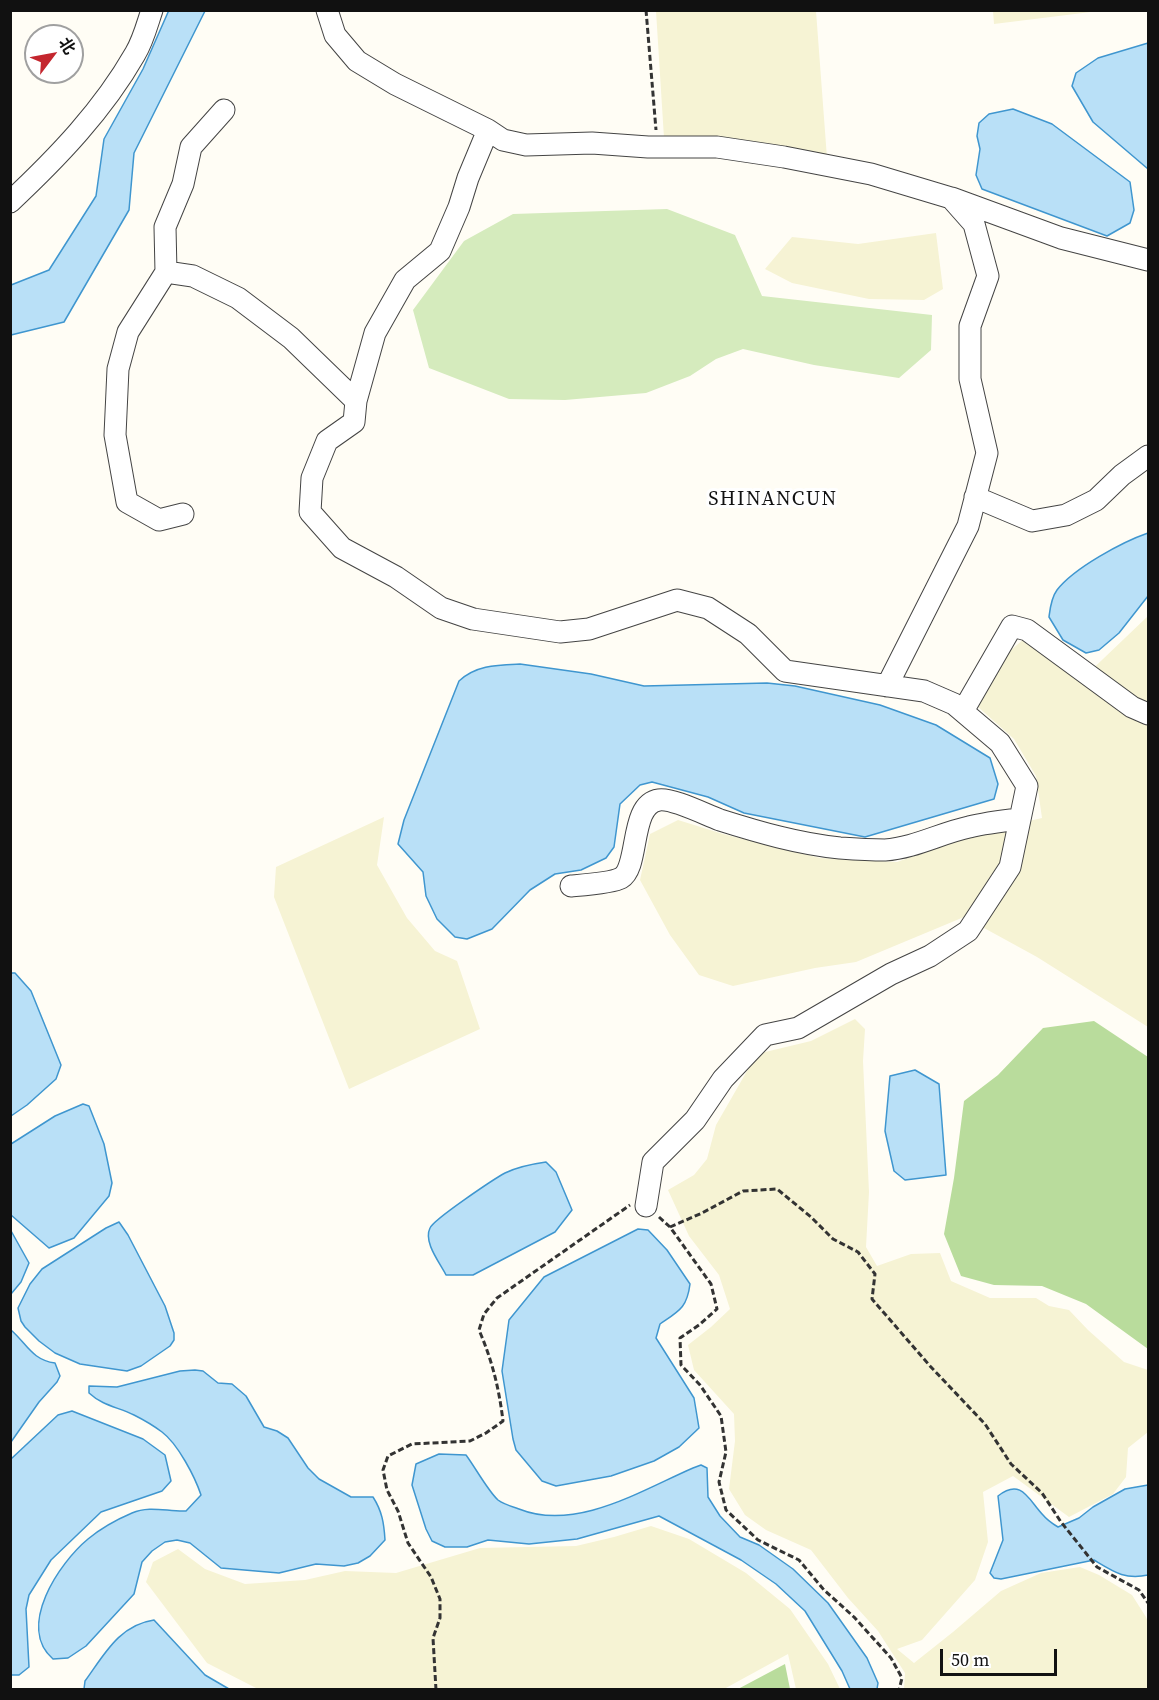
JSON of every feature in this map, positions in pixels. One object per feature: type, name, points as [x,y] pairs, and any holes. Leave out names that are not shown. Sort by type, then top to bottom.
[{"type":"street","points":[[10,202],[55,160],[101,106],[136,52],[152,10]]},
{"type":"street","points":[[327,10],[335,35],[357,61],[395,84],[488,130],[503,140],[526,145],[591,143],[657,147],[717,147],[784,157],[871,174],[951,198],[1061,238],[1149,260]]},
{"type":"street","points":[[183,514],[159,520],[127,502],[115,435],[118,369],[128,332],[166,272],[165,227],[183,184],[191,147],[224,110]]},
{"type":"street","points":[[488,130],[440,251],[405,280],[375,333],[356,401],[354,422],[327,441],[312,478],[310,512],[342,548],[396,577],[441,608],[473,619],[560,632],[589,628],[677,600],[708,608],[748,634],[785,671],[924,691],[954,704],[1000,743],[1027,786],[1010,867],[968,931],[930,956],[891,974],[798,1028],[765,1035],[723,1079],[695,1120],[653,1162],[646,1206]]},
{"type":"street","points":[[887,686],[968,526],[987,453],[970,379],[970,326],[988,276],[974,224],[951,198]]},
{"type":"street","points":[[166,272],[193,276],[238,298],[291,338],[356,401]]},
{"type":"street","points":[[975,497],[1032,521],[1066,515],[1096,500],[1122,475],[1149,456]]},
{"type":"street","points":[[963,711],[1012,626],[1027,630],[1132,707],[1149,714]]},
{"type":"street","points":[[571,886],[620,878],[627,871],[640,818],[649,805],[659,800],[760,831],[806,843],[840,848],[887,850],[969,827],[1019,819]]},
{"type":"path","points":[[646,10],[657,147]]},
{"type":"path","points":[[670,1227],[743,1191],[777,1189],[833,1239],[858,1252],[875,1274],[872,1299],[930,1366],[985,1424],[1011,1464],[1042,1493],[1061,1522],[1097,1567],[1139,1590],[1149,1602]]},
{"type":"path","points":[[436,1689],[433,1638],[440,1618],[440,1599],[431,1577],[408,1543],[398,1511],[387,1490],[383,1470],[388,1456],[412,1444],[470,1441],[486,1434],[503,1421],[499,1389],[490,1355],[478,1330],[484,1314],[497,1298],[629,1204],[646,1206],[670,1227],[711,1284],[717,1309],[680,1338],[681,1365],[700,1385],[721,1416],[726,1452],[719,1482],[726,1510],[758,1540],[799,1560],[824,1590],[891,1658],[902,1678],[899,1689]]},
{"type":"shaded area","points":[[993,10],[1099,11],[994,24]]},
{"type":"shaded area","points":[[656,11],[816,11],[827,158],[664,138]]},
{"type":"shaded area","points":[[936,233],[943,289],[924,300],[869,299],[792,283],[765,269],[792,237],[858,244]]},
{"type":"shaded area","points":[[1148,616],[1148,1027],[1037,957],[964,917],[856,962],[815,968],[733,986],[699,975],[670,935],[640,880],[650,834],[678,820],[723,834],[820,858],[897,862],[986,831],[1042,818],[1036,776],[1014,739],[977,706],[1011,650],[1025,638],[1080,681]]},
{"type":"shaded area","points":[[384,817],[377,865],[407,918],[435,951],[457,961],[480,1029],[349,1089],[274,897],[276,867]]},
{"type":"shaded area","points":[[855,1019],[865,1029],[863,1061],[869,1192],[866,1247],[877,1266],[911,1254],[940,1253],[951,1281],[990,1298],[1036,1298],[1049,1306],[1069,1310],[1124,1362],[1148,1370],[1148,1432],[1128,1448],[1126,1477],[1113,1494],[1069,1517],[1013,1476],[983,1492],[988,1542],[975,1580],[922,1640],[897,1649],[914,1663],[1001,1591],[1041,1573],[1080,1567],[1099,1575],[1132,1595],[1146,1617],[1148,1622],[1148,1689],[904,1689],[905,1673],[878,1631],[848,1598],[811,1550],[766,1530],[745,1515],[729,1489],[735,1441],[734,1414],[694,1370],[688,1345],[730,1309],[719,1275],[689,1236],[668,1190],[694,1175],[707,1159],[716,1125],[747,1071],[761,1053],[811,1041]]},
{"type":"shaded area","points":[[651,1526],[689,1539],[746,1573],[790,1609],[828,1664],[840,1689],[796,1689],[788,1654],[724,1689],[258,1689],[207,1663],[146,1582],[153,1562],[178,1549],[205,1569],[245,1584],[305,1580],[345,1571],[396,1573],[480,1548],[576,1546]]},
{"type":"green space","points":[[667,209],[735,235],[762,296],[932,315],[931,350],[899,378],[814,365],[743,349],[716,359],[690,376],[646,393],[565,400],[509,399],[429,368],[413,310],[464,241],[513,214]]},
{"type":"green space","points":[[1094,1021],[1148,1057],[1148,1349],[1086,1304],[1042,1286],[994,1285],[961,1276],[944,1234],[964,1101],[998,1075],[1043,1028]]},
{"type":"green space","points":[[785,1664],[790,1689],[738,1689]]},
{"type":"water","points":[[169,10],[205,11],[134,153],[129,210],[64,322],[11,335],[11,285],[49,270],[96,196],[104,139],[143,69]]},
{"type":"water","points":[[1148,43],[1148,169],[1093,122],[1072,86],[1076,73],[1098,58]]},
{"type":"water","points":[[1013,109],[1052,124],[1130,182],[1134,210],[1130,223],[1107,236],[982,189],[976,175],[980,149],[977,136],[979,123],[989,114]]},
{"type":"water","points":[[1148,533],[1148,596],[1119,633],[1099,650],[1086,653],[1063,640],[1049,617],[1052,600],[1057,590],[1075,573],[1099,557]]},
{"type":"water","points":[[520,664],[591,674],[644,686],[767,683],[795,686],[880,705],[936,725],[990,758],[998,784],[994,799],[865,837],[744,813],[708,797],[652,782],[640,785],[620,804],[614,847],[606,858],[581,870],[555,874],[530,890],[492,929],[467,939],[455,937],[437,919],[426,896],[423,872],[398,844],[404,820],[459,681],[480,669]]},
{"type":"water","points":[[10,973],[15,973],[31,991],[61,1065],[56,1079],[11,1116]]},
{"type":"water","points":[[915,1070],[939,1084],[946,1175],[905,1180],[894,1171],[885,1131],[890,1076]]},
{"type":"water","points":[[83,1104],[89,1106],[104,1144],[112,1183],[109,1196],[74,1238],[49,1248],[11,1215],[11,1144],[55,1116]]},
{"type":"water","points":[[546,1162],[556,1172],[572,1210],[555,1232],[473,1275],[446,1275],[430,1246],[428,1234],[434,1223],[505,1173]]},
{"type":"water","points":[[119,1222],[165,1306],[174,1333],[174,1340],[170,1346],[141,1366],[127,1371],[80,1364],[55,1353],[25,1327],[18,1308],[30,1284],[42,1269]]},
{"type":"water","points":[[10,1229],[29,1263],[21,1282],[11,1294]]},
{"type":"water","points":[[638,1229],[648,1230],[667,1250],[690,1284],[684,1304],[660,1324],[656,1338],[694,1398],[699,1428],[679,1447],[654,1461],[611,1476],[556,1486],[542,1481],[516,1450],[502,1371],[509,1320],[544,1277]]},
{"type":"water","points":[[11,1330],[35,1355],[55,1363],[60,1376],[11,1442]]},
{"type":"water","points":[[180,1371],[203,1371],[218,1383],[232,1384],[246,1396],[264,1427],[288,1438],[308,1468],[319,1479],[351,1497],[373,1497],[382,1517],[385,1540],[370,1556],[358,1563],[344,1566],[316,1564],[279,1573],[221,1568],[190,1543],[177,1540],[165,1542],[142,1562],[134,1594],[86,1646],[68,1658],[53,1659],[43,1646],[39,1630],[40,1613],[54,1579],[65,1563],[88,1539],[115,1521],[132,1513],[152,1509],[186,1511],[201,1495],[185,1461],[168,1437],[141,1419],[94,1397],[89,1393],[89,1386],[117,1387]]},
{"type":"water","points":[[72,1411],[143,1439],[165,1455],[171,1481],[162,1491],[101,1512],[51,1560],[29,1595],[26,1609],[29,1667],[19,1675],[11,1675],[11,1459],[58,1415]]},
{"type":"water","points":[[439,1454],[466,1455],[498,1500],[541,1515],[586,1512],[631,1497],[701,1465],[707,1468],[708,1497],[720,1516],[740,1537],[759,1545],[793,1569],[828,1603],[867,1658],[878,1683],[877,1689],[850,1689],[842,1671],[805,1611],[776,1584],[741,1560],[659,1516],[577,1539],[529,1544],[488,1540],[467,1547],[445,1547],[432,1541],[412,1485],[416,1464]]},
{"type":"water","points":[[1148,1485],[1148,1575],[1126,1576],[1094,1560],[1001,1579],[994,1578],[990,1573],[1003,1540],[998,1496],[1006,1491],[1013,1489],[1024,1493],[1050,1522],[1058,1527],[1079,1518],[1093,1507],[1125,1489]]},
{"type":"water","points":[[154,1620],[205,1675],[229,1689],[84,1689],[85,1681],[106,1652],[122,1635],[131,1628]]},
{"type":"district","name":"SHINANCUN","points":[[773,500]]}]
